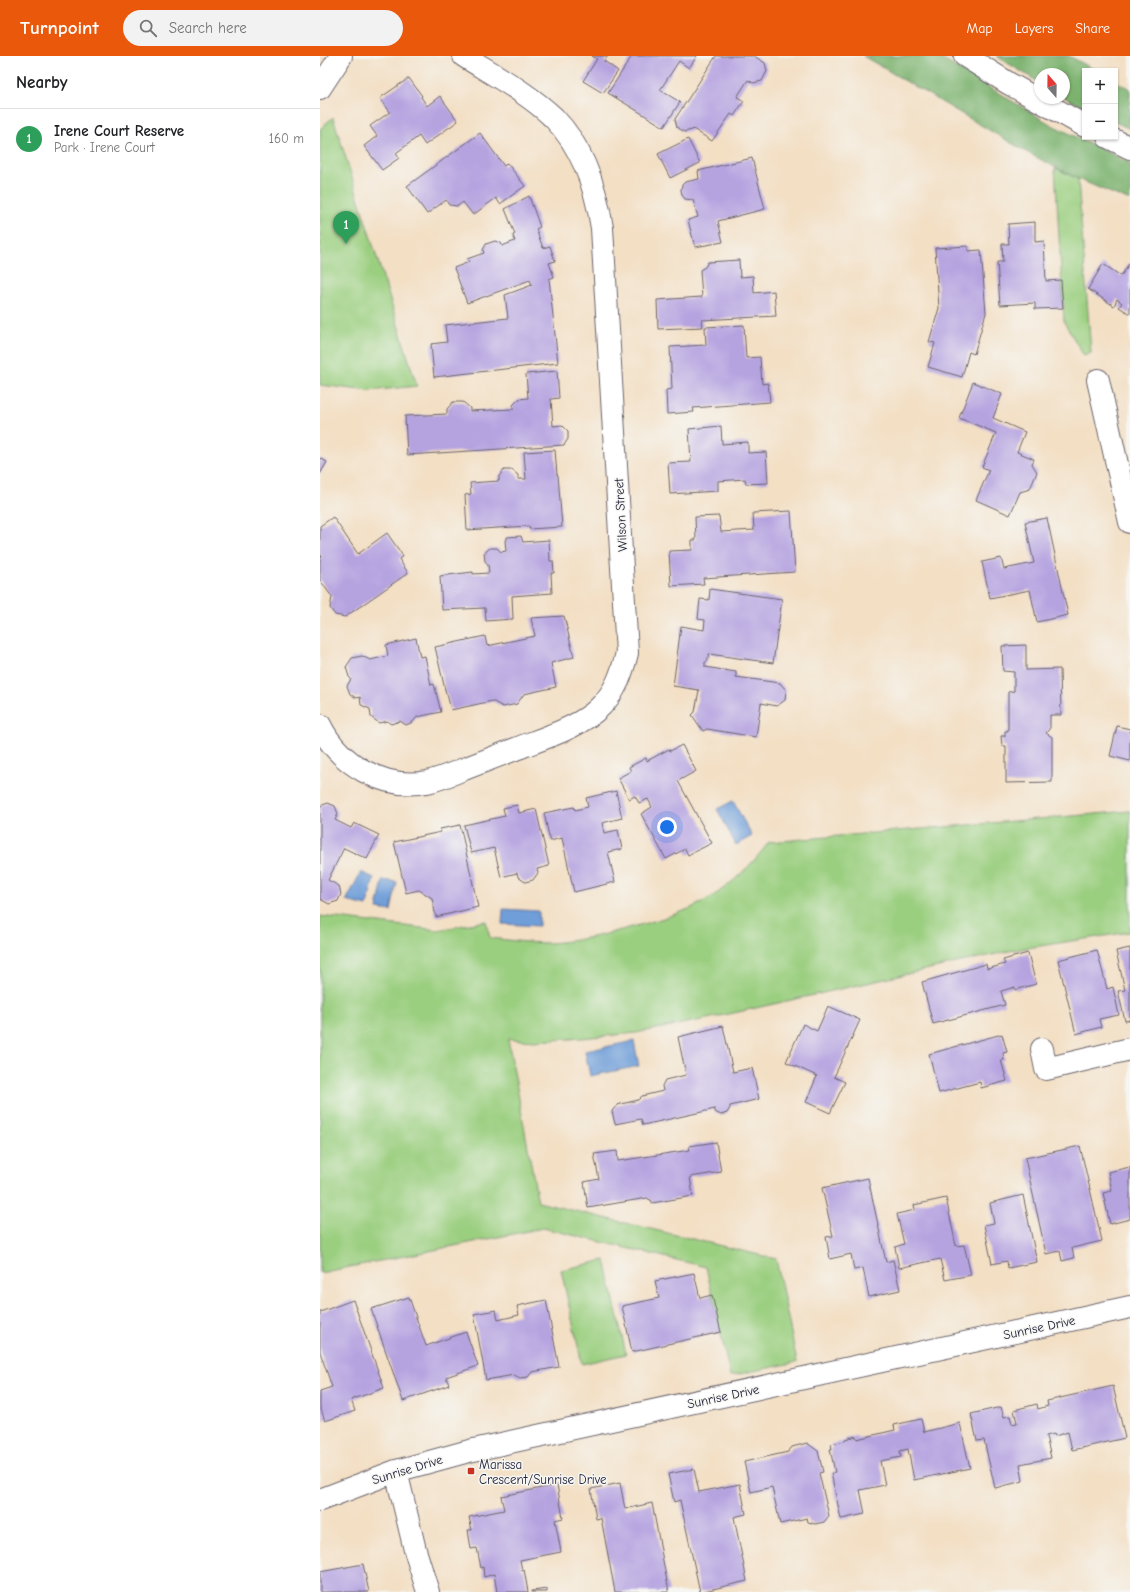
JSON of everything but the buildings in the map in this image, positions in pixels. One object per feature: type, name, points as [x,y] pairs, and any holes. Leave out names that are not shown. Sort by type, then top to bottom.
[{"type":"street","points":[[320,88],[341,56]]},
{"type":"street","name":"Wilson Street","points":[[320,725],[326,738],[340,752],[355,766],[375,777],[400,782],[427,782],[560,732],[584,720],[601,707],[612,692],[622,674],[627,653],[602,228],[594,187],[586,166],[573,142],[554,119],[535,103],[464,56]]},
{"type":"street","points":[[965,56],[1008,83],[1082,124]]},
{"type":"street","points":[[1114,140],[1130,148]]},
{"type":"street","points":[[1098,380],[1130,522]]},
{"type":"street","points":[[1042,1049],[1046,1069],[1130,1049]]},
{"type":"street","name":"Sunrise Drive","points":[[321,1497],[396,1471],[469,1451],[1130,1307]]},
{"type":"street","points":[[396,1471],[422,1577],[428,1592]]},
{"type":"green space","points":[[863,56],[937,56],[1052,125],[1130,163],[1130,201],[1078,179],[1030,154]]},
{"type":"green space","points":[[996,56],[1069,56],[1091,68],[1082,68],[1082,106],[1070,100],[1070,68],[1034,68],[1034,79]]},
{"type":"green space","points":[[1118,83],[1130,89],[1130,129],[1118,123]]},
{"type":"green space","points":[[333,117],[417,386],[369,391],[320,385],[320,129]]},
{"type":"green space","points":[[1055,168],[1078,179],[1091,353],[1084,356],[1064,322]]},
{"type":"green space","points":[[1130,811],[1130,932],[1014,950],[707,1019],[636,1033],[534,1041],[508,1039],[538,1202],[776,1259],[797,1362],[730,1376],[706,1267],[543,1228],[320,1273],[320,916],[438,930],[486,921],[490,938],[540,943],[576,940],[625,929],[667,917],[691,908],[713,896],[734,880],[753,862],[769,842]]},
{"type":"green space","points":[[605,1260],[626,1354],[582,1364],[561,1270]]},
{"type":"water","points":[[733,801],[752,836],[736,845],[717,809]]},
{"type":"water","points":[[361,872],[374,878],[367,906],[346,901]]},
{"type":"water","points":[[383,880],[397,882],[391,911],[377,909]]},
{"type":"water","points":[[503,909],[539,911],[539,926],[502,924]]},
{"type":"water","points":[[634,1041],[639,1066],[590,1076],[585,1051]]},
{"type":"place","name":"Irene Court Reserve","points":[[346,244]]},
{"type":"place","name":"Marissa Crescent/Sunrise Drive","points":[[471,1471]]}]
